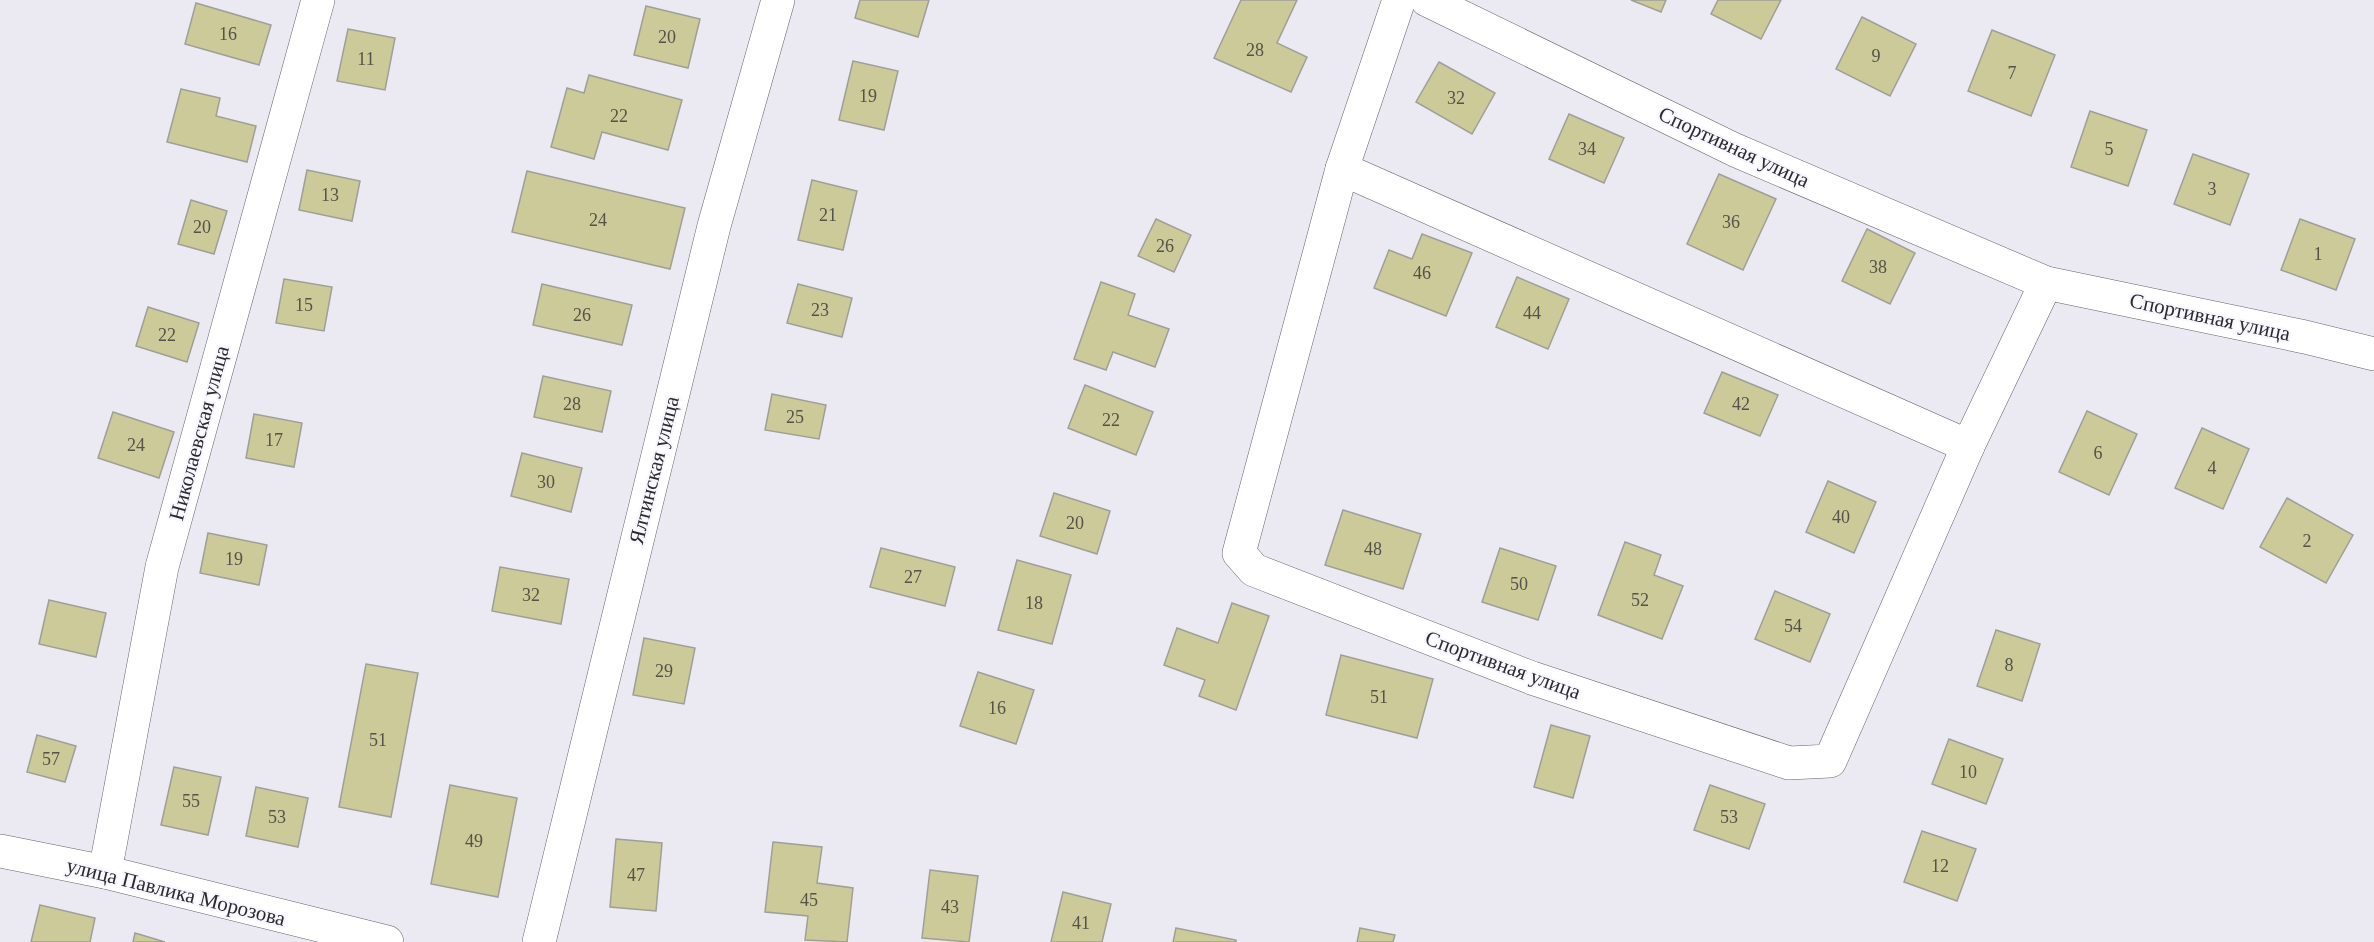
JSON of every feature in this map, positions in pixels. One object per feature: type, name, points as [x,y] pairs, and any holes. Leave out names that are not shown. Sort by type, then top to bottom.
[{"type":"street","name":"Николаевская улица","points":[[105,872],[162,567],[318,0]]},
{"type":"street","name":"Ялтинская улица","points":[[540,942],[714,226],[778,0]]},
{"type":"street","name":"Спортивная улица","points":[[1399,0],[1342,169],[1239,553],[1254,570],[1543,682],[1789,763],[1830,761],[1968,446],[2046,283]]},
{"type":"street","name":"Спортивная улица","points":[[1427,0],[1735,150],[2046,283],[2305,337],[2374,354]]},
{"type":"street","points":[[1342,169],[1968,446]]},
{"type":"street","name":"улица Павлика Морозова","points":[[0,851],[105,872],[387,942]]},
{"type":"building","points":[[860,0],[929,0],[918,37],[855,18]]},
{"type":"building","points":[[1241,0],[1297,0],[1277,43],[1307,57],[1291,92],[1214,58]]},
{"type":"building","points":[[1631,0],[1666,0],[1661,12]]},
{"type":"building","points":[[1718,0],[1781,0],[1761,39],[1711,14]]},
{"type":"building","points":[[196,3],[271,25],[259,65],[185,44]]},
{"type":"building","points":[[646,6],[700,19],[688,68],[634,55]]},
{"type":"building","points":[[1862,17],[1916,44],[1890,96],[1836,69]]},
{"type":"building","points":[[348,29],[395,38],[385,90],[337,81]]},
{"type":"building","points":[[1992,30],[2055,55],[2031,116],[1968,91]]},
{"type":"building","points":[[853,61],[898,71],[884,130],[839,120]]},
{"type":"building","points":[[1439,62],[1495,93],[1472,134],[1416,102]]},
{"type":"building","points":[[589,75],[682,100],[668,150],[602,132],[594,159],[551,147],[567,88],[584,93]]},
{"type":"building","points":[[181,89],[220,98],[216,116],[256,126],[247,162],[167,142]]},
{"type":"building","points":[[2090,111],[2147,130],[2128,186],[2071,167]]},
{"type":"building","points":[[1569,114],[1624,138],[1604,183],[1549,159]]},
{"type":"building","points":[[2193,154],[2249,174],[2230,225],[2174,204]]},
{"type":"building","points":[[307,170],[360,181],[352,221],[299,210]]},
{"type":"building","points":[[527,171],[685,208],[670,269],[512,232]]},
{"type":"building","points":[[1719,174],[1776,199],[1743,270],[1687,244]]},
{"type":"building","points":[[812,180],[857,191],[843,250],[798,240]]},
{"type":"building","points":[[191,200],[227,211],[214,254],[178,244]]},
{"type":"building","points":[[1156,219],[1191,235],[1174,272],[1138,256]]},
{"type":"building","points":[[2300,219],[2355,239],[2336,290],[2281,270]]},
{"type":"building","points":[[1867,229],[1915,253],[1890,304],[1842,281]]},
{"type":"building","points":[[1422,234],[1472,253],[1446,316],[1374,288],[1389,250],[1412,259]]},
{"type":"building","points":[[1517,277],[1569,299],[1548,349],[1496,327]]},
{"type":"building","points":[[284,279],[332,287],[324,331],[276,323]]},
{"type":"building","points":[[1101,282],[1135,294],[1128,315],[1169,329],[1155,367],[1113,352],[1106,370],[1074,359]]},
{"type":"building","points":[[542,284],[632,305],[622,345],[533,325]]},
{"type":"building","points":[[798,284],[852,298],[842,337],[787,323]]},
{"type":"building","points":[[148,307],[199,323],[187,362],[136,346]]},
{"type":"building","points":[[1722,372],[1778,395],[1760,436],[1704,413]]},
{"type":"building","points":[[543,376],[611,391],[602,432],[534,417]]},
{"type":"building","points":[[1085,385],[1153,412],[1136,455],[1068,428]]},
{"type":"building","points":[[772,394],[826,405],[819,439],[765,430]]},
{"type":"building","points":[[2087,411],[2137,434],[2109,495],[2059,472]]},
{"type":"building","points":[[113,412],[174,432],[159,478],[98,458]]},
{"type":"building","points":[[254,414],[302,423],[294,467],[246,458]]},
{"type":"building","points":[[2202,428],[2249,449],[2223,509],[2175,488]]},
{"type":"building","points":[[522,453],[582,468],[571,512],[511,496]]},
{"type":"building","points":[[1828,481],[1876,502],[1854,553],[1806,532]]},
{"type":"building","points":[[1054,493],[1110,511],[1097,554],[1040,536]]},
{"type":"building","points":[[2287,498],[2353,535],[2326,583],[2260,547]]},
{"type":"building","points":[[1343,510],[1421,534],[1403,589],[1325,565]]},
{"type":"building","points":[[208,533],[267,545],[259,585],[200,573]]},
{"type":"building","points":[[1625,542],[1661,555],[1654,575],[1683,586],[1662,639],[1598,615]]},
{"type":"building","points":[[881,548],[955,567],[945,606],[870,587]]},
{"type":"building","points":[[1500,548],[1556,566],[1538,620],[1482,602]]},
{"type":"building","points":[[1017,560],[1071,575],[1052,644],[998,630]]},
{"type":"building","points":[[500,567],[569,579],[561,624],[492,611]]},
{"type":"building","points":[[1775,591],[1830,614],[1810,662],[1755,639]]},
{"type":"building","points":[[49,600],[106,613],[96,657],[39,644]]},
{"type":"building","points":[[1232,603],[1269,616],[1236,710],[1199,696],[1205,680],[1164,665],[1177,628],[1218,643]]},
{"type":"building","points":[[1996,630],[2040,644],[2022,701],[1977,686]]},
{"type":"building","points":[[644,638],[695,648],[684,704],[633,695]]},
{"type":"building","points":[[1341,655],[1433,679],[1417,738],[1326,715]]},
{"type":"building","points":[[366,664],[418,673],[391,817],[339,807]]},
{"type":"building","points":[[978,672],[1034,690],[1016,744],[960,726]]},
{"type":"building","points":[[1551,725],[1590,736],[1573,798],[1534,787]]},
{"type":"building","points":[[37,735],[76,746],[65,782],[27,772]]},
{"type":"building","points":[[1949,739],[2003,759],[1986,804],[1932,784]]},
{"type":"building","points":[[174,767],[221,777],[208,835],[161,825]]},
{"type":"building","points":[[450,785],[517,798],[498,897],[431,884]]},
{"type":"building","points":[[1710,785],[1765,804],[1749,849],[1694,830]]},
{"type":"building","points":[[256,787],[308,798],[298,847],[246,836]]},
{"type":"building","points":[[1922,831],[1976,849],[1957,901],[1904,882]]},
{"type":"building","points":[[616,839],[662,843],[656,911],[610,907]]},
{"type":"building","points":[[773,842],[822,847],[817,883],[853,888],[847,942],[805,940],[808,916],[765,912]]},
{"type":"building","points":[[930,870],[978,876],[969,942],[922,938]]},
{"type":"building","points":[[1063,892],[1111,904],[1102,942],[1051,942]]},
{"type":"building","points":[[40,905],[95,918],[90,942],[31,942]]},
{"type":"building","points":[[1176,928],[1236,940],[1236,942],[1173,942]]},
{"type":"building","points":[[1360,928],[1395,935],[1393,942],[1357,942]]},
{"type":"building","points":[[135,933],[165,942],[133,942]]}]
